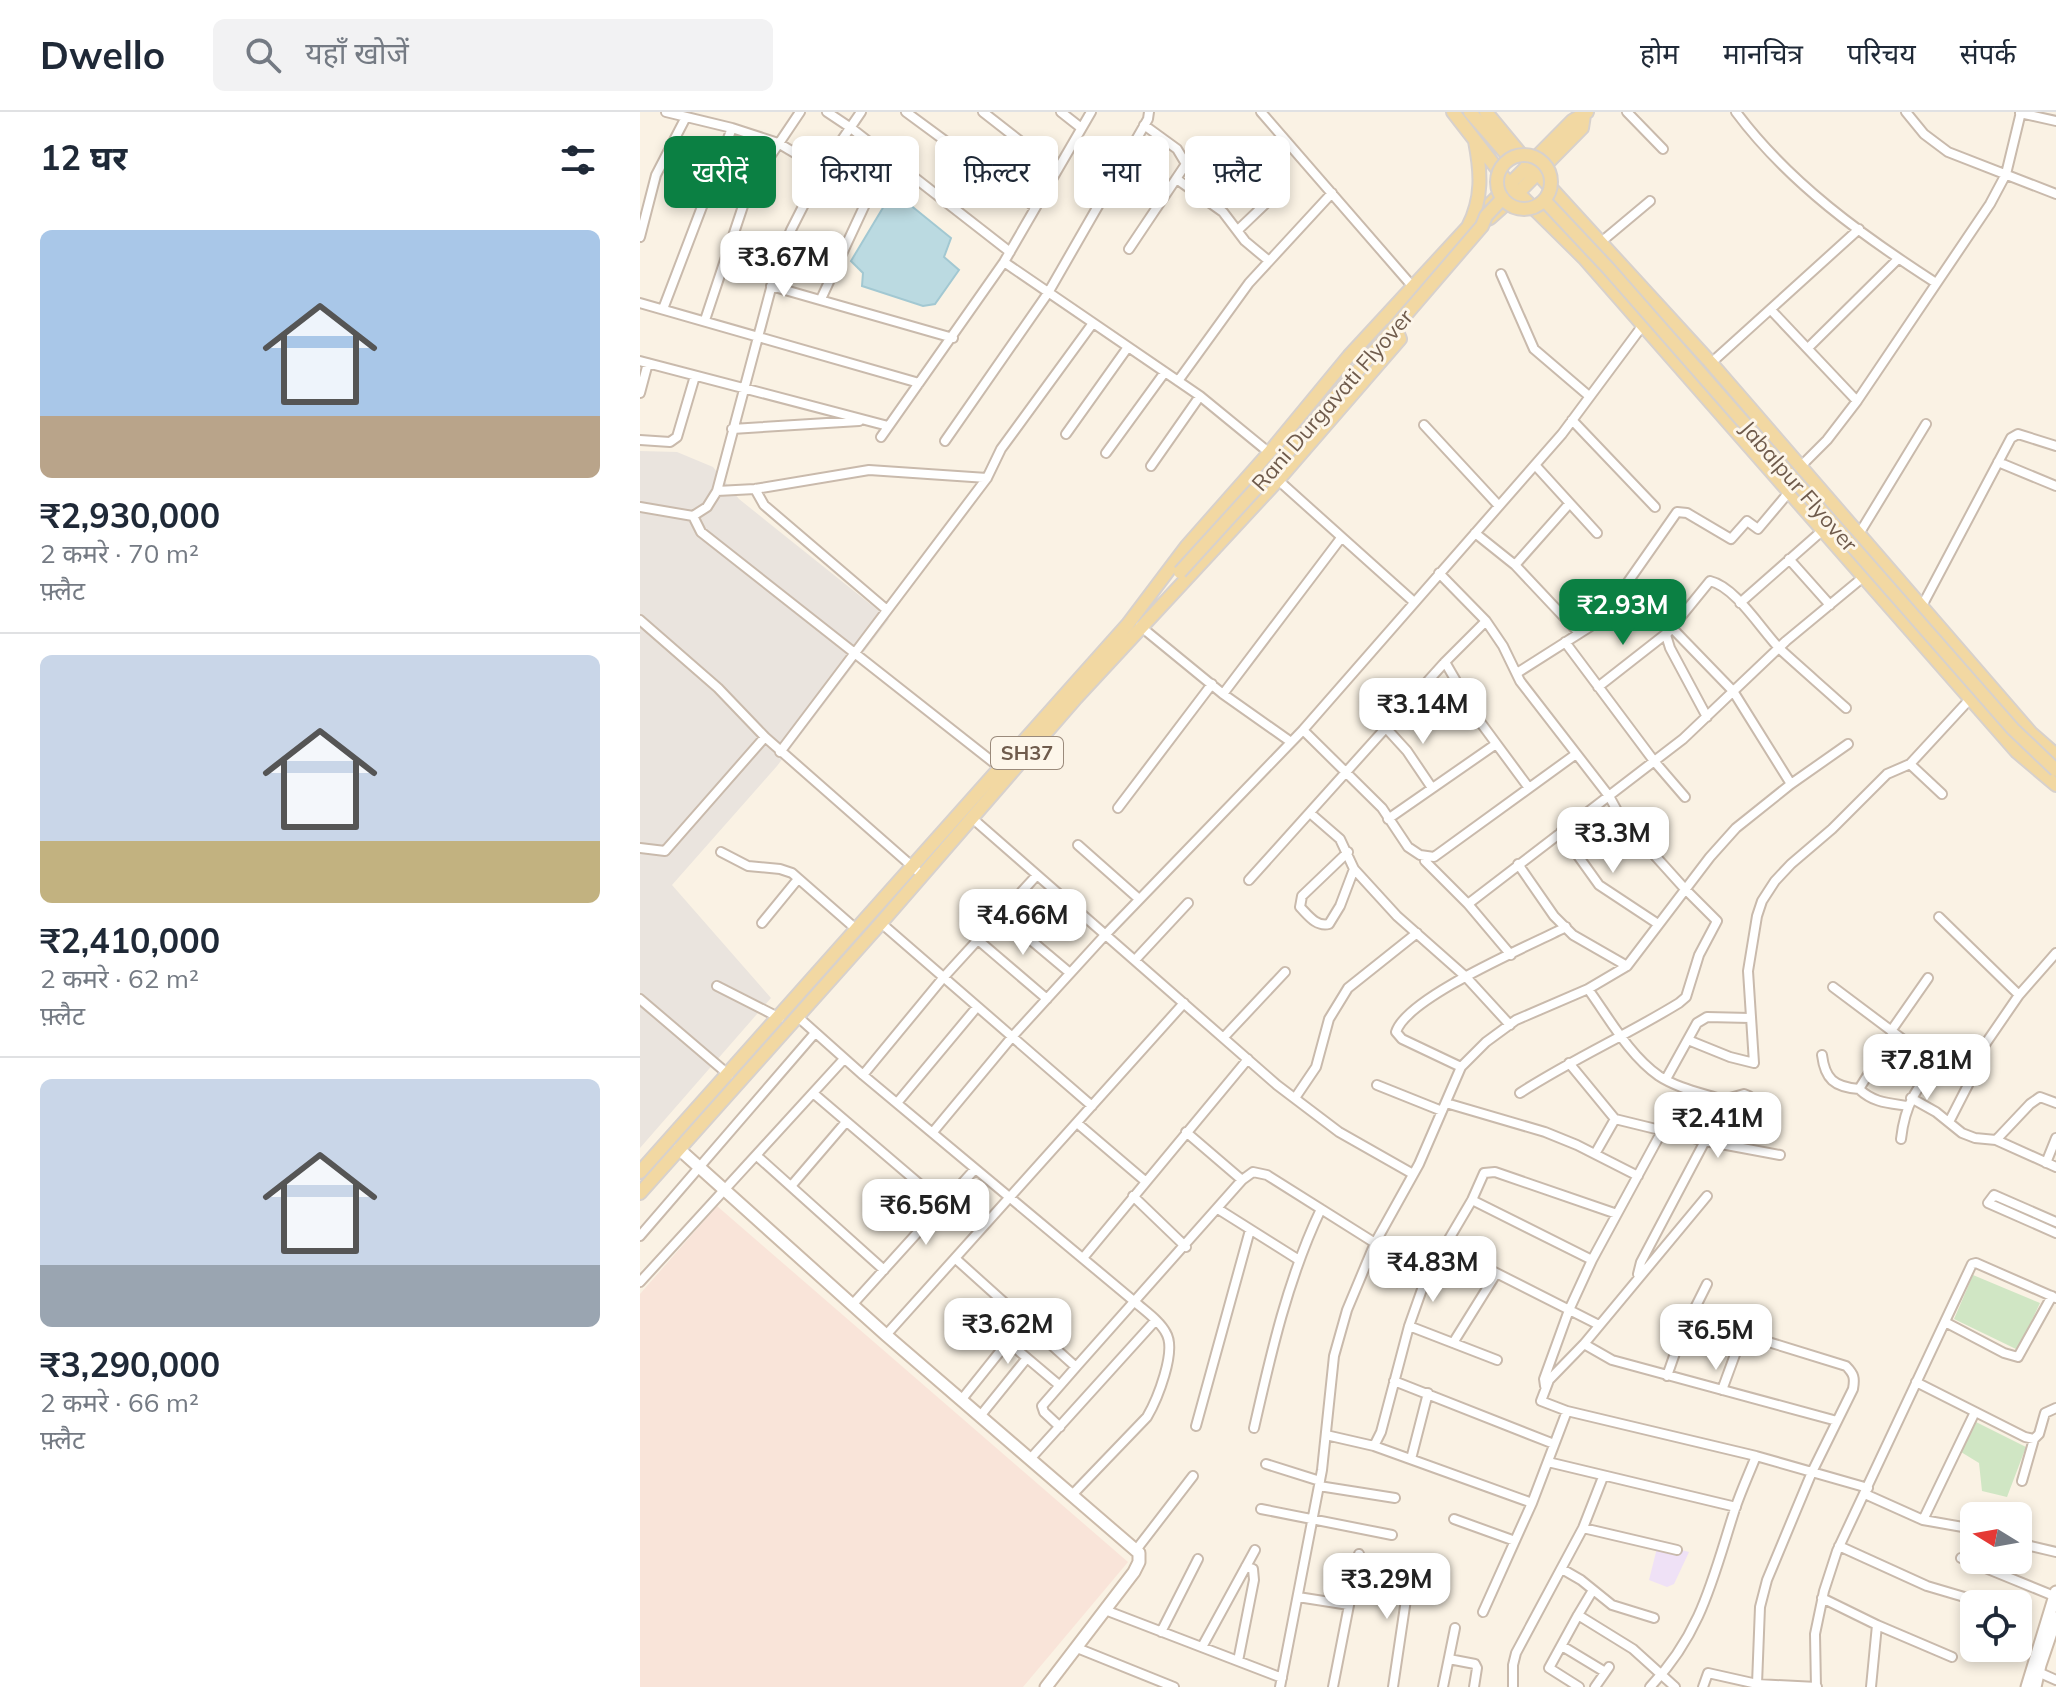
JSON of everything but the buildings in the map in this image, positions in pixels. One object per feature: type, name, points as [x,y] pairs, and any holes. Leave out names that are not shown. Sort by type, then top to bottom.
[{"type":"main road","points":[[1453,112],[1514,188],[1584,258],[2017,752],[2056,785]]},
{"type":"main road","points":[[1470,112],[1510,158]]},
{"type":"main road","points":[[1486,112],[1711,363],[2031,733],[2056,755]]},
{"type":"main road","points":[[640,1172],[780,1018],[911,866],[1004,771],[1128,624],[1186,547],[1349,356],[1475,226],[1490,218],[1572,121],[1585,114]]},
{"type":"main road","points":[[1474,136],[1480,193],[1475,226]]},
{"type":"main road","points":[[1527,155],[1543,162],[1551,178],[1551,187],[1544,200],[1526,209],[1506,201],[1497,180],[1499,171],[1510,158],[1527,155]]},
{"type":"main road","name":"Jabalpur Flyover","points":[[1544,200],[1608,268],[2013,729],[2056,770]]},
{"type":"main road","name":"Rani Durgavati Flyover","points":[[1168,598],[1180,572],[1262,482],[1475,226],[1506,201]]},
{"type":"main road","name":"SH37","points":[[640,1193],[972,818],[1004,771],[1289,468],[1400,339],[1389,312]]},
{"type":"main road","name":"Rani Durgavati Flyover","points":[[1159,583],[1180,572]]},
{"type":"street","points":[[666,112],[732,128],[778,143],[792,151]]},
{"type":"street","points":[[705,320],[744,203],[757,176],[800,112]]},
{"type":"street","points":[[827,112],[861,136]]},
{"type":"street","points":[[845,136],[861,112]]},
{"type":"street","points":[[906,112],[939,136]]},
{"type":"street","points":[[983,112],[1014,136]]},
{"type":"street","points":[[1061,112],[1080,127]]},
{"type":"street","points":[[1058,166],[1091,112]]},
{"type":"street","points":[[945,441],[1048,293],[1149,112]]},
{"type":"street","points":[[1261,112],[1413,287]]},
{"type":"street","points":[[1627,112],[1663,149]]},
{"type":"street","points":[[1736,112],[1802,186],[1898,259],[1936,283]]},
{"type":"street","points":[[1906,112],[1939,147],[2056,194]]},
{"type":"street","points":[[1517,673],[1602,619],[1677,512],[1687,513],[1731,539],[1747,521],[1758,529],[1799,467],[1827,440],[1857,401],[1990,204],[2006,174],[2020,112],[2056,121]]},
{"type":"street","points":[[640,237],[644,200],[686,117]]},
{"type":"street","points":[[1129,249],[1185,169],[1184,158],[1144,125]]},
{"type":"street","points":[[663,309],[732,128]]},
{"type":"street","points":[[1178,180],[1223,212],[1245,241],[1269,261]]},
{"type":"street","points":[[919,181],[1010,252]]},
{"type":"street","points":[[1178,381],[1269,261],[1332,193]]},
{"type":"street","points":[[1601,242],[1650,201]]},
{"type":"street","points":[[640,507],[693,516],[707,507],[717,491],[771,286],[802,208]]},
{"type":"street","points":[[821,299],[863,208]]},
{"type":"street","points":[[881,437],[1004,262],[1034,208]]},
{"type":"street","points":[[1238,230],[1261,208]]},
{"type":"street","points":[[1711,363],[1859,229]]},
{"type":"street","points":[[1809,347],[1898,259]]},
{"type":"street","points":[[1004,262],[1200,396],[1289,468]]},
{"type":"street","points":[[1501,274],[1534,349],[1589,396]]},
{"type":"street","points":[[771,286],[953,338]]},
{"type":"street","points":[[640,303],[919,383]]},
{"type":"street","points":[[1771,310],[1857,401]]},
{"type":"street","points":[[780,752],[987,478],[1001,449],[1093,323]]},
{"type":"street","points":[[933,1132],[1070,973],[1303,730],[1535,465],[1643,325]]},
{"type":"street","points":[[1066,434],[1128,347]]},
{"type":"street","points":[[640,393],[644,362],[888,426]]},
{"type":"street","points":[[1106,453],[1165,372]]},
{"type":"street","points":[[640,440],[670,442],[677,437],[695,376]]},
{"type":"street","points":[[1151,466],[1200,396]]},
{"type":"street","points":[[1572,420],[1655,507]]},
{"type":"street","points":[[732,429],[868,421]]},
{"type":"street","points":[[1859,534],[1926,424]]},
{"type":"street","points":[[1424,425],[1499,506]]},
{"type":"street","points":[[1922,606],[2014,435],[2056,446]]},
{"type":"street","points":[[1998,462],[2056,486]]},
{"type":"street","points":[[1535,465],[1597,533]]},
{"type":"street","points":[[717,491],[755,489],[869,470],[987,478]]},
{"type":"street","points":[[1278,480],[1414,602]]},
{"type":"street","points":[[755,489],[764,505],[887,610]]},
{"type":"street","points":[[1515,565],[1569,504]]},
{"type":"street","points":[[693,516],[701,532],[1004,771]]},
{"type":"street","points":[[1740,603],[1823,530]]},
{"type":"street","points":[[1475,533],[1515,565],[1579,633]]},
{"type":"street","points":[[1223,694],[1341,538]]},
{"type":"street","points":[[1789,559],[1830,605]]},
{"type":"street","points":[[1468,904],[1654,761],[1707,717],[1779,647],[1883,562]]},
{"type":"street","points":[[1439,573],[1486,621],[1517,673],[1609,796],[1621,818],[1717,921],[1699,955],[1686,997],[1622,1037],[1569,1063],[1520,1093]]},
{"type":"street","points":[[1598,687],[1669,630],[1710,581],[1716,582],[1740,603],[1779,647],[1846,708]]},
{"type":"street","points":[[640,620],[718,688],[780,752],[922,875]]},
{"type":"street","points":[[1249,880],[1445,662],[1486,621]]},
{"type":"street","points":[[1140,626],[1223,694],[1291,742]]},
{"type":"street","points":[[1669,630],[1733,691],[1791,784]]},
{"type":"street","points":[[1669,630],[1670,648],[1707,717]]},
{"type":"street","points":[[1565,642],[1654,761],[1685,797]]},
{"type":"street","points":[[1445,662],[1478,719],[1529,788]]},
{"type":"street","points":[[1118,808],[1212,684]]},
{"type":"street","points":[[1688,1040],[1754,1063],[1748,971],[1757,916],[1768,891],[1791,864],[1832,829],[1887,774],[1910,764],[1970,699]]},
{"type":"street","points":[[1386,728],[1407,751],[1432,788]]},
{"type":"street","points":[[1303,730],[1382,808],[1408,847],[1420,855],[1434,857],[1576,754]]},
{"type":"street","points":[[640,848],[665,851],[765,737]]},
{"type":"street","points":[[1388,819],[1496,744]]},
{"type":"street","points":[[1105,1610],[1238,1661],[1281,1682],[1320,1483],[1334,1356],[1347,1310],[1375,1243],[1413,1174],[1461,1067],[1486,1042],[1510,1025],[1588,989],[1627,966],[1736,828],[1848,744]]},
{"type":"street","points":[[1910,764],[1942,794]]},
{"type":"street","points":[[1310,813],[1340,839],[1354,869],[1466,977],[1510,1025]]},
{"type":"street","points":[[972,818],[1295,1098],[1339,1132],[1413,1174]]},
{"type":"street","points":[[1561,832],[1599,885],[1658,924]]},
{"type":"street","points":[[1078,845],[1139,899]]},
{"type":"street","points":[[721,852],[748,866],[786,870],[856,929]]},
{"type":"street","points":[[1348,852],[1302,896],[1300,907],[1315,922],[1329,924],[1334,919],[1354,869]]},
{"type":"street","points":[[1425,861],[1468,904],[1511,955]]},
{"type":"street","points":[[1518,864],[1554,916],[1573,935],[1627,966]]},
{"type":"street","points":[[863,1075],[943,978],[1037,875]]},
{"type":"street","points":[[762,923],[798,879]]},
{"type":"street","points":[[1135,960],[1188,903]]},
{"type":"street","points":[[1001,915],[1070,973]]},
{"type":"street","points":[[1939,917],[2019,995]]},
{"type":"street","points":[[881,923],[1092,1106]]},
{"type":"street","points":[[1461,1067],[1402,1039],[1396,1032],[1399,1023],[1417,1006],[1466,977],[1566,927]]},
{"type":"street","points":[[1295,1098],[1316,1067],[1329,1019],[1348,988],[1417,933]]},
{"type":"street","points":[[978,940],[1047,999]]},
{"type":"street","points":[[1964,1075],[2019,995],[2056,953]]},
{"type":"street","points":[[1224,1037],[1285,972]]},
{"type":"street","points":[[1859,1089],[1928,978]]},
{"type":"street","points":[[717,986],[780,1018]]},
{"type":"street","points":[[1833,987],[1893,1032],[1964,1075],[1969,1083],[1949,1122]]},
{"type":"street","points":[[1588,989],[1622,1037],[1648,1067],[1666,1079],[1723,1100],[1744,1094],[1749,1096]]},
{"type":"street","points":[[640,999],[729,1075]]},
{"type":"street","points":[[886,1335],[957,1260],[1184,1003]]},
{"type":"street","points":[[897,1103],[977,1007]]},
{"type":"street","points":[[798,1017],[1135,1302],[1167,1334],[1169,1341],[1164,1375],[1156,1402],[1147,1417],[1073,1494]]},
{"type":"street","points":[[1666,1079],[1697,1023],[1707,1017],[1750,1018]]},
{"type":"street","points":[[640,1236],[815,1033]]},
{"type":"street","points":[[1822,1055],[1824,1072],[1831,1081],[1846,1088],[1859,1089],[1869,1099],[1879,1102],[1909,1102],[1949,1122],[1962,1133],[1996,1140],[2056,1167]]},
{"type":"street","points":[[640,1282],[844,1059]]},
{"type":"street","points":[[1083,1258],[1248,1059]]},
{"type":"street","points":[[1901,1139],[1909,1102],[1939,1060]]},
{"type":"street","points":[[1569,1063],[1615,1119],[1780,1155]]},
{"type":"street","points":[[1377,1085],[1444,1107],[1545,1132],[1638,1176]]},
{"type":"street","points":[[813,1093],[943,1204]]},
{"type":"street","points":[[1996,1140],[2040,1097],[2056,1103]]},
{"type":"street","points":[[1637,1278],[1641,1262],[1705,1141],[1723,1100]]},
{"type":"street","points":[[1595,1154],[1615,1119]]},
{"type":"street","points":[[792,1185],[846,1122]]},
{"type":"street","points":[[1077,1123],[1145,1181]]},
{"type":"street","points":[[1546,1386],[1544,1379],[1569,1310],[1592,1260],[1662,1131]]},
{"type":"street","points":[[1186,1132],[1242,1180]]},
{"type":"street","points":[[2046,1163],[2056,1138]]},
{"type":"street","points":[[679,1149],[886,1335],[1136,1550],[1139,1562],[1051,1686]]},
{"type":"street","points":[[757,1156],[884,1270]]},
{"type":"street","points":[[852,1305],[975,1169]]},
{"type":"street","points":[[1374,1446],[1381,1432],[1423,1284],[1472,1200],[1481,1178],[1488,1171],[1617,1214]]},
{"type":"street","points":[[1060,1427],[1042,1406],[1186,1247],[1242,1180],[1253,1172],[1267,1175],[1375,1243]]},
{"type":"street","points":[[2056,1222],[1992,1195],[1988,1203],[2056,1233]]},
{"type":"street","points":[[1133,1196],[1186,1247]]},
{"type":"street","points":[[1707,1196],[1546,1386],[1541,1401],[1567,1411],[1812,1472],[1866,1491],[1923,1520],[1960,1527]]},
{"type":"street","points":[[1472,1200],[1592,1260]]},
{"type":"street","points":[[1218,1209],[1299,1260]]},
{"type":"street","points":[[1254,1428],[1299,1260],[1321,1209]]},
{"type":"street","points":[[1196,1426],[1250,1230]]},
{"type":"street","points":[[1443,1246],[1599,1325]]},
{"type":"street","points":[[957,1260],[1076,1367]]},
{"type":"street","points":[[1367,1262],[1423,1284]]},
{"type":"street","points":[[1703,1687],[1708,1673],[1757,1684],[1817,1687],[1815,1634],[1822,1598],[1839,1546],[1972,1264],[1976,1263],[2054,1297],[2018,1357],[2004,1353],[1945,1322]]},
{"type":"street","points":[[1453,1343],[1496,1274]]},
{"type":"street","points":[[1667,1376],[1681,1336],[1707,1284]]},
{"type":"street","points":[[1031,1458],[1155,1321]]},
{"type":"street","points":[[1409,1326],[1497,1360]]},
{"type":"street","points":[[1722,1390],[1740,1341],[1749,1336],[1846,1366],[1853,1373],[1854,1380],[1853,1389],[1812,1472],[1767,1580],[1759,1621],[1757,1684]]},
{"type":"street","points":[[962,1399],[1006,1344],[1011,1344],[1059,1385]]},
{"type":"street","points":[[1584,1344],[1612,1360],[1837,1421]]},
{"type":"street","points":[[981,1415],[1027,1358]]},
{"type":"street","points":[[1394,1381],[1554,1444]]},
{"type":"street","points":[[1916,1382],[2034,1439]]},
{"type":"street","points":[[1411,1459],[1428,1393]]},
{"type":"street","points":[[2022,1481],[2045,1413],[2056,1408]]},
{"type":"street","points":[[1483,1612],[1532,1503],[1567,1411]]},
{"type":"street","points":[[1923,1520],[1975,1412]]},
{"type":"street","points":[[1326,1435],[1374,1446],[1532,1503]]},
{"type":"street","points":[[1650,1687],[1688,1638],[1713,1585],[1736,1507],[1756,1456]]},
{"type":"street","points":[[1548,1462],[1736,1507]]},
{"type":"street","points":[[1266,1464],[1320,1483],[1395,1498]]},
{"type":"street","points":[[1136,1550],[1193,1476]]},
{"type":"street","points":[[1513,1687],[1516,1653],[1583,1528],[1603,1477]]},
{"type":"street","points":[[1261,1509],[1392,1535]]},
{"type":"street","points":[[1454,1519],[1515,1541]]},
{"type":"street","points":[[1583,1528],[1677,1550]]},
{"type":"street","points":[[1839,1546],[1927,1586],[1960,1596]]},
{"type":"street","points":[[2032,1546],[2056,1552]]},
{"type":"street","points":[[1202,1647],[1255,1550]]},
{"type":"street","points":[[1333,1687],[1359,1554]]},
{"type":"street","points":[[1161,1632],[1198,1559]]},
{"type":"street","points":[[1393,1687],[1412,1559]]},
{"type":"street","points":[[1238,1661],[1254,1580],[1253,1569],[1246,1566]]},
{"type":"street","points":[[1562,1569],[1622,1610],[1654,1618]]},
{"type":"street","points":[[2003,1574],[2055,1594],[2027,1687]]},
{"type":"street","points":[[1579,1687],[1549,1668],[1593,1590]]},
{"type":"street","points":[[1298,1597],[1349,1605]]},
{"type":"street","points":[[1822,1598],[1952,1657]]},
{"type":"street","points":[[1578,1615],[1633,1649],[1675,1687]]},
{"type":"street","points":[[2035,1687],[2056,1618]]},
{"type":"street","points":[[1871,1687],[1877,1625]]},
{"type":"street","points":[[1443,1687],[1455,1628]]},
{"type":"street","points":[[1562,1646],[1607,1670],[1595,1687]]},
{"type":"street","points":[[1077,1648],[1174,1687]]},
{"type":"street","points":[[1449,1659],[1475,1664],[1474,1687]]},
{"type":"street","points":[[2038,1672],[2056,1680]]},
{"type":"shaded area","points":[[640,451],[677,452],[713,467],[739,499],[889,619],[777,766],[672,885],[771,998],[640,1148]]},
{"type":"shaded area","points":[[717,1206],[1128,1562],[1023,1687],[640,1687],[640,1294]]},
{"type":"shaded area","points":[[1658,1544],[1689,1552],[1674,1584],[1667,1587],[1649,1580]]},
{"type":"green space","points":[[1973,1275],[2040,1303],[2018,1350],[1954,1319]]},
{"type":"green space","points":[[1974,1421],[2026,1447],[2007,1497],[1982,1491],[1979,1463],[1961,1452]]},
{"type":"water","points":[[883,208],[914,208],[951,238],[944,257],[959,270],[935,304],[923,306],[862,286],[863,273],[851,261]]}]
